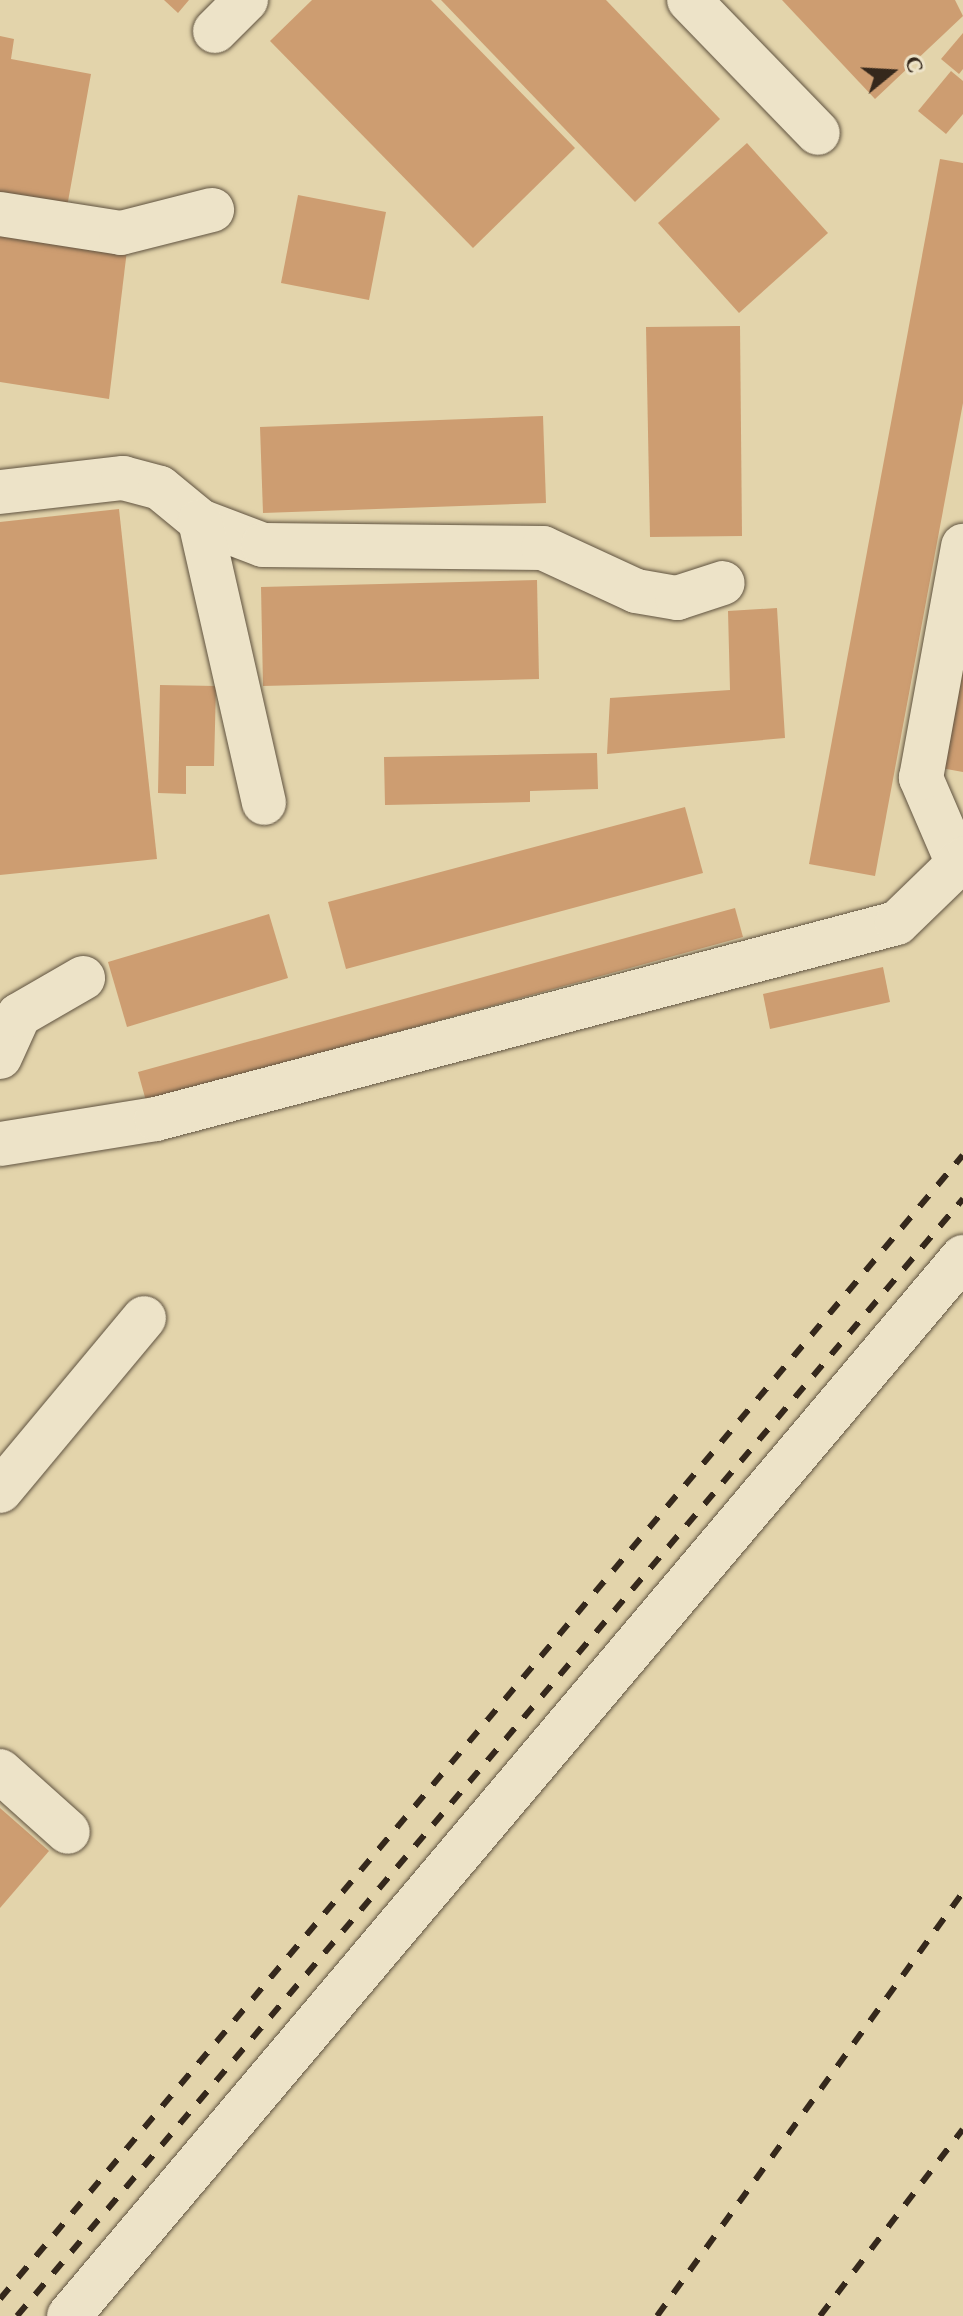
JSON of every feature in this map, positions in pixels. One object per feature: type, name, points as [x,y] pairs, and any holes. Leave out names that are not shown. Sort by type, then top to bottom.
[{"type":"lane","points":[[215,31],[246,0]]},
{"type":"lane","points":[[689,0],[818,133]]},
{"type":"lane","points":[[0,214],[121,233],[212,210]]},
{"type":"lane","points":[[0,492],[123,478],[160,488],[200,521],[263,545],[543,548],[636,591],[677,598],[723,583]]},
{"type":"lane","points":[[200,521],[264,803]]},
{"type":"lane","points":[[0,1144],[156,1119],[897,923],[961,861],[921,778],[963,546]]},
{"type":"lane","points":[[0,1057],[19,1015],[83,978]]},
{"type":"lane","points":[[69,2316],[963,1257]]},
{"type":"lane","points":[[0,1491],[144,1318]]},
{"type":"lane","points":[[0,1771],[68,1832]]},
{"type":"building","points":[[164,0],[189,0],[178,13]]},
{"type":"building","points":[[312,0],[431,0],[575,148],[473,248],[270,41]]},
{"type":"building","points":[[441,0],[606,0],[720,119],[635,202]]},
{"type":"building","points":[[782,0],[955,0],[963,16],[875,99]]},
{"type":"building","points":[[963,33],[963,69],[959,74],[941,59]]},
{"type":"building","points":[[0,36],[14,39],[11,59],[91,74],[67,207],[0,195]]},
{"type":"building","points":[[951,71],[963,81],[963,114],[946,134],[918,111]]},
{"type":"building","points":[[747,143],[828,233],[739,313],[658,223]]},
{"type":"building","points":[[940,159],[963,163],[963,403],[875,876],[809,864]]},
{"type":"building","points":[[298,195],[386,212],[369,300],[281,283]]},
{"type":"building","points":[[0,233],[127,250],[109,399],[0,382]]},
{"type":"building","points":[[740,326],[742,536],[650,537],[646,327]]},
{"type":"building","points":[[543,416],[546,503],[263,513],[260,427]]},
{"type":"building","points":[[119,509],[157,859],[0,875],[0,522]]},
{"type":"building","points":[[537,580],[539,679],[263,686],[261,587]]},
{"type":"building","points":[[777,608],[785,738],[607,754],[610,698],[730,690],[728,611]]},
{"type":"building","points":[[963,655],[963,772],[941,768]]},
{"type":"building","points":[[160,685],[216,686],[214,766],[186,766],[186,794],[158,793]]},
{"type":"building","points":[[597,753],[598,789],[530,791],[530,802],[385,805],[384,757]]},
{"type":"building","points":[[685,807],[703,873],[346,969],[328,902]]},
{"type":"building","points":[[735,908],[743,937],[146,1101],[138,1072]]},
{"type":"building","points":[[269,914],[288,978],[127,1027],[108,962]]},
{"type":"building","points":[[883,967],[890,1002],[770,1029],[763,994]]},
{"type":"building","points":[[0,1808],[49,1851],[0,1908]]},
{"type":"railway","points":[[0,2299],[963,1155]]},
{"type":"railway","points":[[17,2316],[963,1199]]},
{"type":"railway","points":[[657,2316],[963,1892]]},
{"type":"railway","points":[[820,2316],[963,2129]]}]
